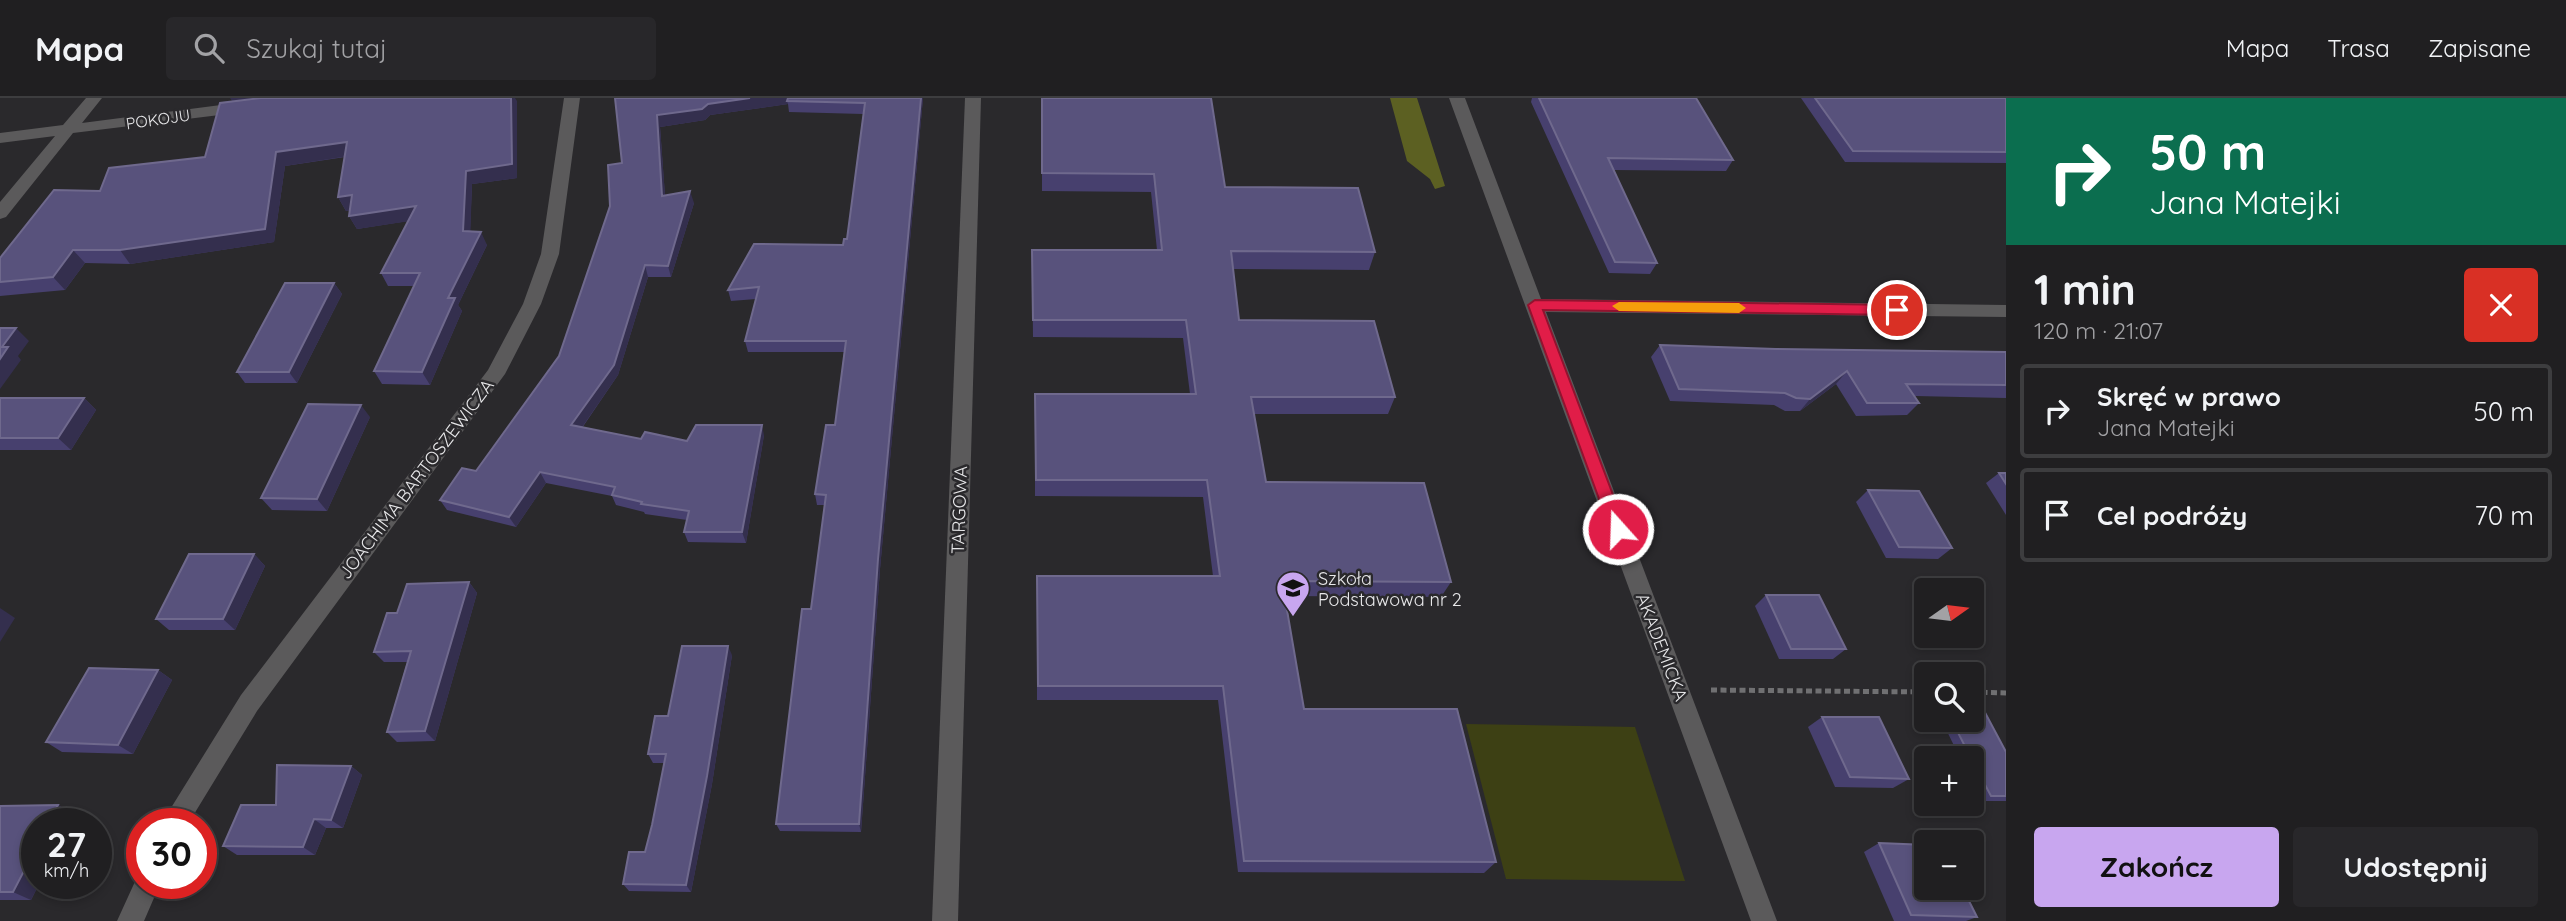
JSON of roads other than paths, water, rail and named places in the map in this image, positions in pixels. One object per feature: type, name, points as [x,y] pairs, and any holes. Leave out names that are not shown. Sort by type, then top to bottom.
[{"type":"street","points":[[0,213],[94,98]]},
{"type":"street","name":"JOACHIMA BARTOSZEWICZA","points":[[184,808],[249,703],[495,374],[532,304],[550,254],[572,98]]},
{"type":"street","name":"TARGOWA","points":[[945,921],[973,98]]},
{"type":"street","name":"AKADEMICKA","points":[[1457,98],[1764,921]]},
{"type":"street","name":"POKOJU","points":[[0,138],[260,105]]},
{"type":"street","points":[[1535,305],[2006,311]]},
{"type":"street","points":[[130,921],[140,899]]},
{"type":"place","name":"Szkoła Podstawowa nr 2","points":[[1293,618]]}]
